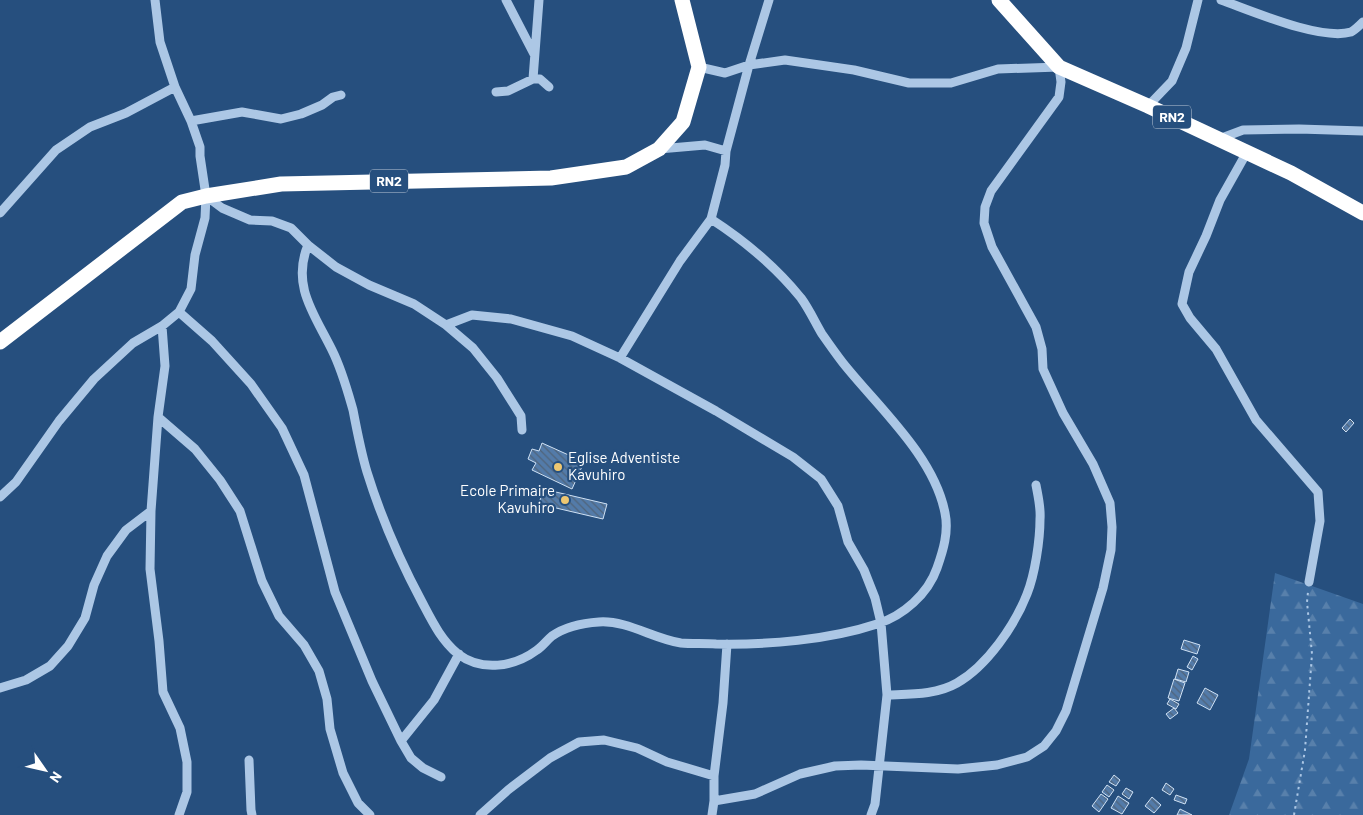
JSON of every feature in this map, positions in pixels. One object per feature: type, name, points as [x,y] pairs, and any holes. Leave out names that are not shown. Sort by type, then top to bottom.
[{"type":"highway","points":[[682,0],[699,67]]},
{"type":"highway","name":"RN2","points":[[999,0],[1059,67],[1148,106],[1291,173],[1363,214]]},
{"type":"highway","name":"RN2","points":[[0,342],[182,202],[206,196],[281,184],[551,178],[626,167],[659,150],[683,122],[699,67]]},
{"type":"street","points":[[0,498],[16,482],[59,421],[94,379],[133,343],[162,326],[179,312],[191,289],[195,255],[205,218],[206,196],[200,147],[191,121],[175,87],[160,42],[155,0]]},
{"type":"street","points":[[506,0],[534,54]]},
{"type":"street","points":[[533,79],[539,0]]},
{"type":"street","points":[[620,358],[680,261],[711,219],[726,165],[726,151],[749,64],[769,0]]},
{"type":"street","points":[[1148,106],[1172,81],[1186,48],[1198,0]]},
{"type":"street","points":[[1221,0],[1297,26],[1332,34],[1352,32],[1363,22]]},
{"type":"street","points":[[699,67],[725,72],[749,64],[785,60],[854,70],[909,83],[951,83],[998,69],[1059,67],[1061,82],[1059,97],[991,191],[985,207],[984,222],[992,247],[1036,327],[1042,349],[1043,369],[1059,404],[1093,464],[1110,503],[1112,527],[1111,550],[1103,588],[1066,711],[1056,732],[1044,746],[1027,757],[997,765],[958,769],[835,766],[800,774],[754,794],[714,801]]},
{"type":"street","points":[[496,92],[508,91],[533,79],[540,79],[549,87]]},
{"type":"street","points":[[0,213],[56,150],[90,127],[126,113],[175,87]]},
{"type":"street","points":[[191,121],[242,112],[281,119],[301,114],[322,105],[333,97],[341,95]]},
{"type":"street","points":[[1219,139],[1243,130],[1363,131]]},
{"type":"street","points":[[659,150],[705,145],[726,151]]},
{"type":"street","points":[[1247,152],[1220,200],[1189,272],[1182,304],[1190,318],[1216,349],[1256,420],[1318,492],[1320,521],[1309,582]]},
{"type":"street","points":[[206,196],[222,208],[250,220],[272,221],[291,228],[308,245],[336,267],[369,285],[414,304],[446,325],[473,348],[496,378],[521,416],[522,430]]},
{"type":"street","points":[[308,245],[302,258],[301,270],[309,308],[345,380],[374,491],[401,563],[439,634],[459,654],[476,664],[495,666],[518,662],[536,651],[553,636],[570,627],[602,621],[630,627],[679,643],[727,644],[836,635],[881,623],[914,603],[934,578],[944,546],[946,516],[934,478],[901,431],[824,338],[803,300],[773,266],[743,240],[711,219]]},
{"type":"street","points":[[179,312],[212,341],[251,384],[282,428],[304,475],[335,592],[372,681],[411,758],[423,768],[442,777]]},
{"type":"street","points":[[446,325],[472,315],[511,318],[572,336],[620,358],[716,411],[794,457],[821,479],[838,506],[848,542],[864,570],[875,598],[881,623],[887,695],[875,804],[871,815]]},
{"type":"street","points":[[162,326],[165,366],[158,417],[151,511],[150,569],[163,692],[180,728],[187,762],[187,792],[179,815]]},
{"type":"street","points":[[158,417],[195,449],[220,480],[240,511],[262,582],[279,616],[304,645],[319,671],[326,699],[330,729],[343,773],[358,803],[370,815]]},
{"type":"street","points":[[887,695],[926,694],[956,684],[975,671],[990,656],[1011,624],[1027,594],[1036,556],[1041,518],[1036,485]]},
{"type":"street","points":[[0,688],[26,680],[50,666],[68,646],[85,618],[94,585],[107,556],[126,530],[151,511]]},
{"type":"street","points":[[712,815],[727,644]]},
{"type":"street","points":[[401,741],[434,700],[459,654]]},
{"type":"street","points":[[480,815],[508,790],[550,758],[579,742],[604,740],[637,748],[667,762],[714,776]]},
{"type":"street","points":[[249,760],[252,815]]},
{"type":"path","points":[[1294,815],[1305,750],[1312,654],[1307,602],[1309,582]]},
{"type":"green space","points":[[1275,573],[1363,604],[1363,815],[1229,815],[1249,759]]},
{"type":"building","points":[[1350,419],[1354,423],[1346,432],[1342,428]]},
{"type":"building","name":"Eglise Adventiste Kavuhiro","points":[[542,443],[584,462],[572,489],[532,470],[536,463],[528,459],[532,449],[539,451]]},
{"type":"building","points":[[543,489],[607,504],[603,519],[539,504]]},
{"type":"building","points":[[1184,640],[1200,645],[1197,654],[1181,649]]},
{"type":"building","points":[[1193,656],[1198,659],[1192,670],[1187,667]]},
{"type":"building","points":[[1178,669],[1189,672],[1186,682],[1175,679]]},
{"type":"building","points":[[1174,679],[1185,683],[1179,701],[1168,698]]},
{"type":"building","points":[[1205,688],[1218,695],[1210,710],[1197,703]]},
{"type":"building","points":[[1170,699],[1179,704],[1176,709],[1167,704]]},
{"type":"building","points":[[1174,708],[1178,713],[1170,719],[1166,714]]},
{"type":"building","points":[[1114,775],[1120,780],[1116,786],[1109,782]]},
{"type":"building","points":[[1166,783],[1174,789],[1170,795],[1162,790]]},
{"type":"building","points":[[1107,785],[1114,790],[1109,797],[1102,792]]},
{"type":"building","points":[[1126,788],[1133,792],[1129,799],[1122,794]]},
{"type":"building","points":[[1101,794],[1108,799],[1099,812],[1092,806]]},
{"type":"building","points":[[1176,795],[1187,799],[1185,804],[1174,800]]},
{"type":"building","points":[[1118,796],[1129,803],[1122,814],[1111,808]]},
{"type":"building","points":[[1152,797],[1161,805],[1154,813],[1145,806]]},
{"type":"building","points":[[1180,809],[1192,815],[1177,815]]},
{"type":"place","name":"Eglise Adventiste Kavuhiro","points":[[558,467]]},
{"type":"place","name":"Ecole Primaire Kavuhiro","points":[[565,500]]}]
